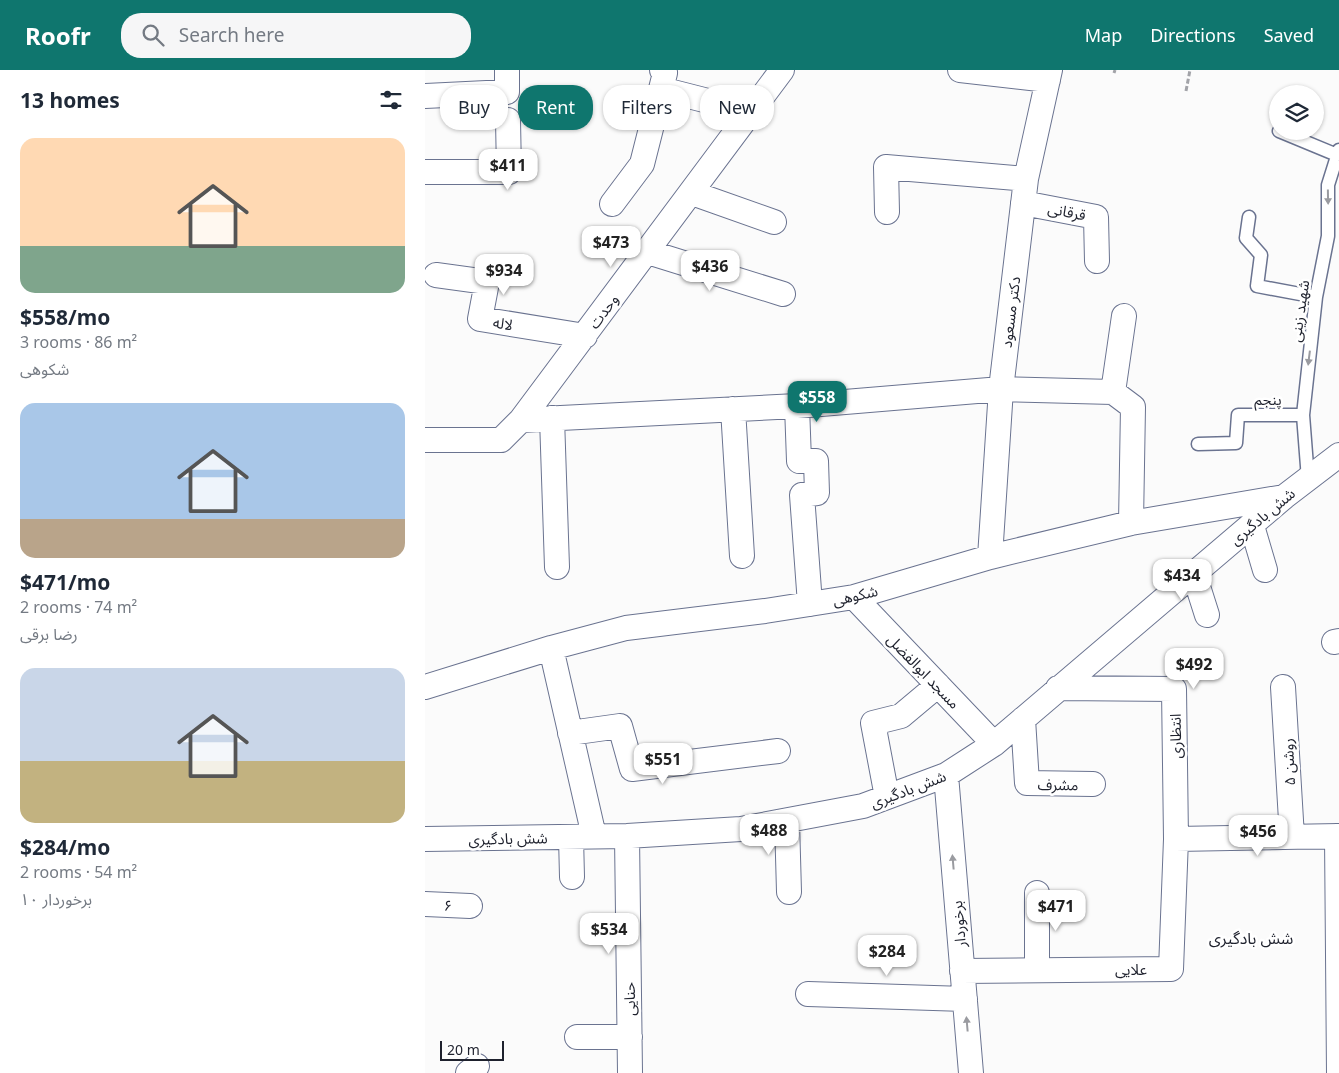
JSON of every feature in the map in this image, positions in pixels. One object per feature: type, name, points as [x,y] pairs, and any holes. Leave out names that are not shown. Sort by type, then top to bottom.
[{"type":"street","points":[[425,96],[507,92],[507,70]]},
{"type":"street","name":"وحدت","points":[[771,85],[782,70]]},
{"type":"street","points":[[960,70],[1049,75]]},
{"type":"street","name":"دکتر مسعود","points":[[990,557],[1001,389],[1023,203],[1026,179],[1049,75]]},
{"type":"street","points":[[612,204],[641,164],[661,79],[700,93]]},
{"type":"street","points":[[425,172],[509,172],[509,120]]},
{"type":"street","name":"وحدت","points":[[425,440],[501,440],[521,420],[738,130]]},
{"type":"street","points":[[887,212],[886,167],[1026,179]]},
{"type":"street","points":[[692,193],[774,222]]},
{"type":"street","name":"قرقانی","points":[[1023,203],[1096,217],[1097,261]]},
{"type":"street","points":[[648,252],[783,294]]},
{"type":"street","name":"لاله","points":[[436,275],[487,282],[480,319],[585,336]]},
{"type":"street","points":[[1113,392],[1124,316]]},
{"type":"street","points":[[521,420],[797,406],[1001,389],[1113,392],[1133,407],[1131,523]]},
{"type":"street","points":[[797,406],[799,461],[816,461],[817,493],[802,494],[810,604]]},
{"type":"street","points":[[733,409],[743,556]]},
{"type":"street","points":[[552,418],[557,567]]},
{"type":"street","name":"شش بادگیری","points":[[425,839],[627,836],[741,829],[863,806],[946,775],[995,744],[1057,688],[1252,526],[1284,496],[1339,455]]},
{"type":"street","name":"شکوهی","points":[[425,687],[551,648],[626,628],[854,597],[990,557],[1131,523],[1284,496]]},
{"type":"street","points":[[1252,526],[1265,570]]},
{"type":"street","points":[[1194,574],[1207,615]]},
{"type":"street","name":"مسجد ابوالفضل","points":[[854,597],[995,744]]},
{"type":"street","points":[[551,648],[594,836]]},
{"type":"street","points":[[887,797],[873,723],[901,716],[938,686]]},
{"type":"street","name":"روشن ۵","points":[[1283,687],[1292,837]]},
{"type":"street","name":"انتظاری","points":[[1057,688],[1174,689],[1176,839]]},
{"type":"street","name":"مشرف","points":[[1023,720],[1027,783],[1093,784]]},
{"type":"street","points":[[570,733],[620,726],[632,769],[778,751]]},
{"type":"street","name":"برخوردار","points":[[946,775],[971,1073]]},
{"type":"street","points":[[787,821],[789,892]]},
{"type":"street","name":"حنایی","points":[[627,836],[630,1073]]},
{"type":"street","points":[[1176,839],[1338,836],[1339,1073]]},
{"type":"street","points":[[571,837],[572,877]]},
{"type":"street","name":"علایی","points":[[962,970],[1171,969],[1176,839]]},
{"type":"street","points":[[1037,893],[1037,970]]},
{"type":"street","name":"۶","points":[[425,904],[470,906]]},
{"type":"street","points":[[808,994],[965,999]]},
{"type":"street","points":[[577,1037],[630,1037]]},
{"type":"lane","points":[[1303,140],[1338,153]]},
{"type":"lane","name":"شهید زینی","points":[[1308,479],[1303,415],[1317,297],[1334,238],[1327,185],[1338,153]]},
{"type":"lane","points":[[1249,217],[1247,238],[1261,255],[1257,286],[1317,297]]},
{"type":"lane","name":"پنجم","points":[[1198,444],[1236,443],[1238,415],[1303,415]]},
{"type":"path","points":[[1186,91],[1189,70]]},
{"type":"district","name":"شش بادگیری","points":[[1251,938]]}]
